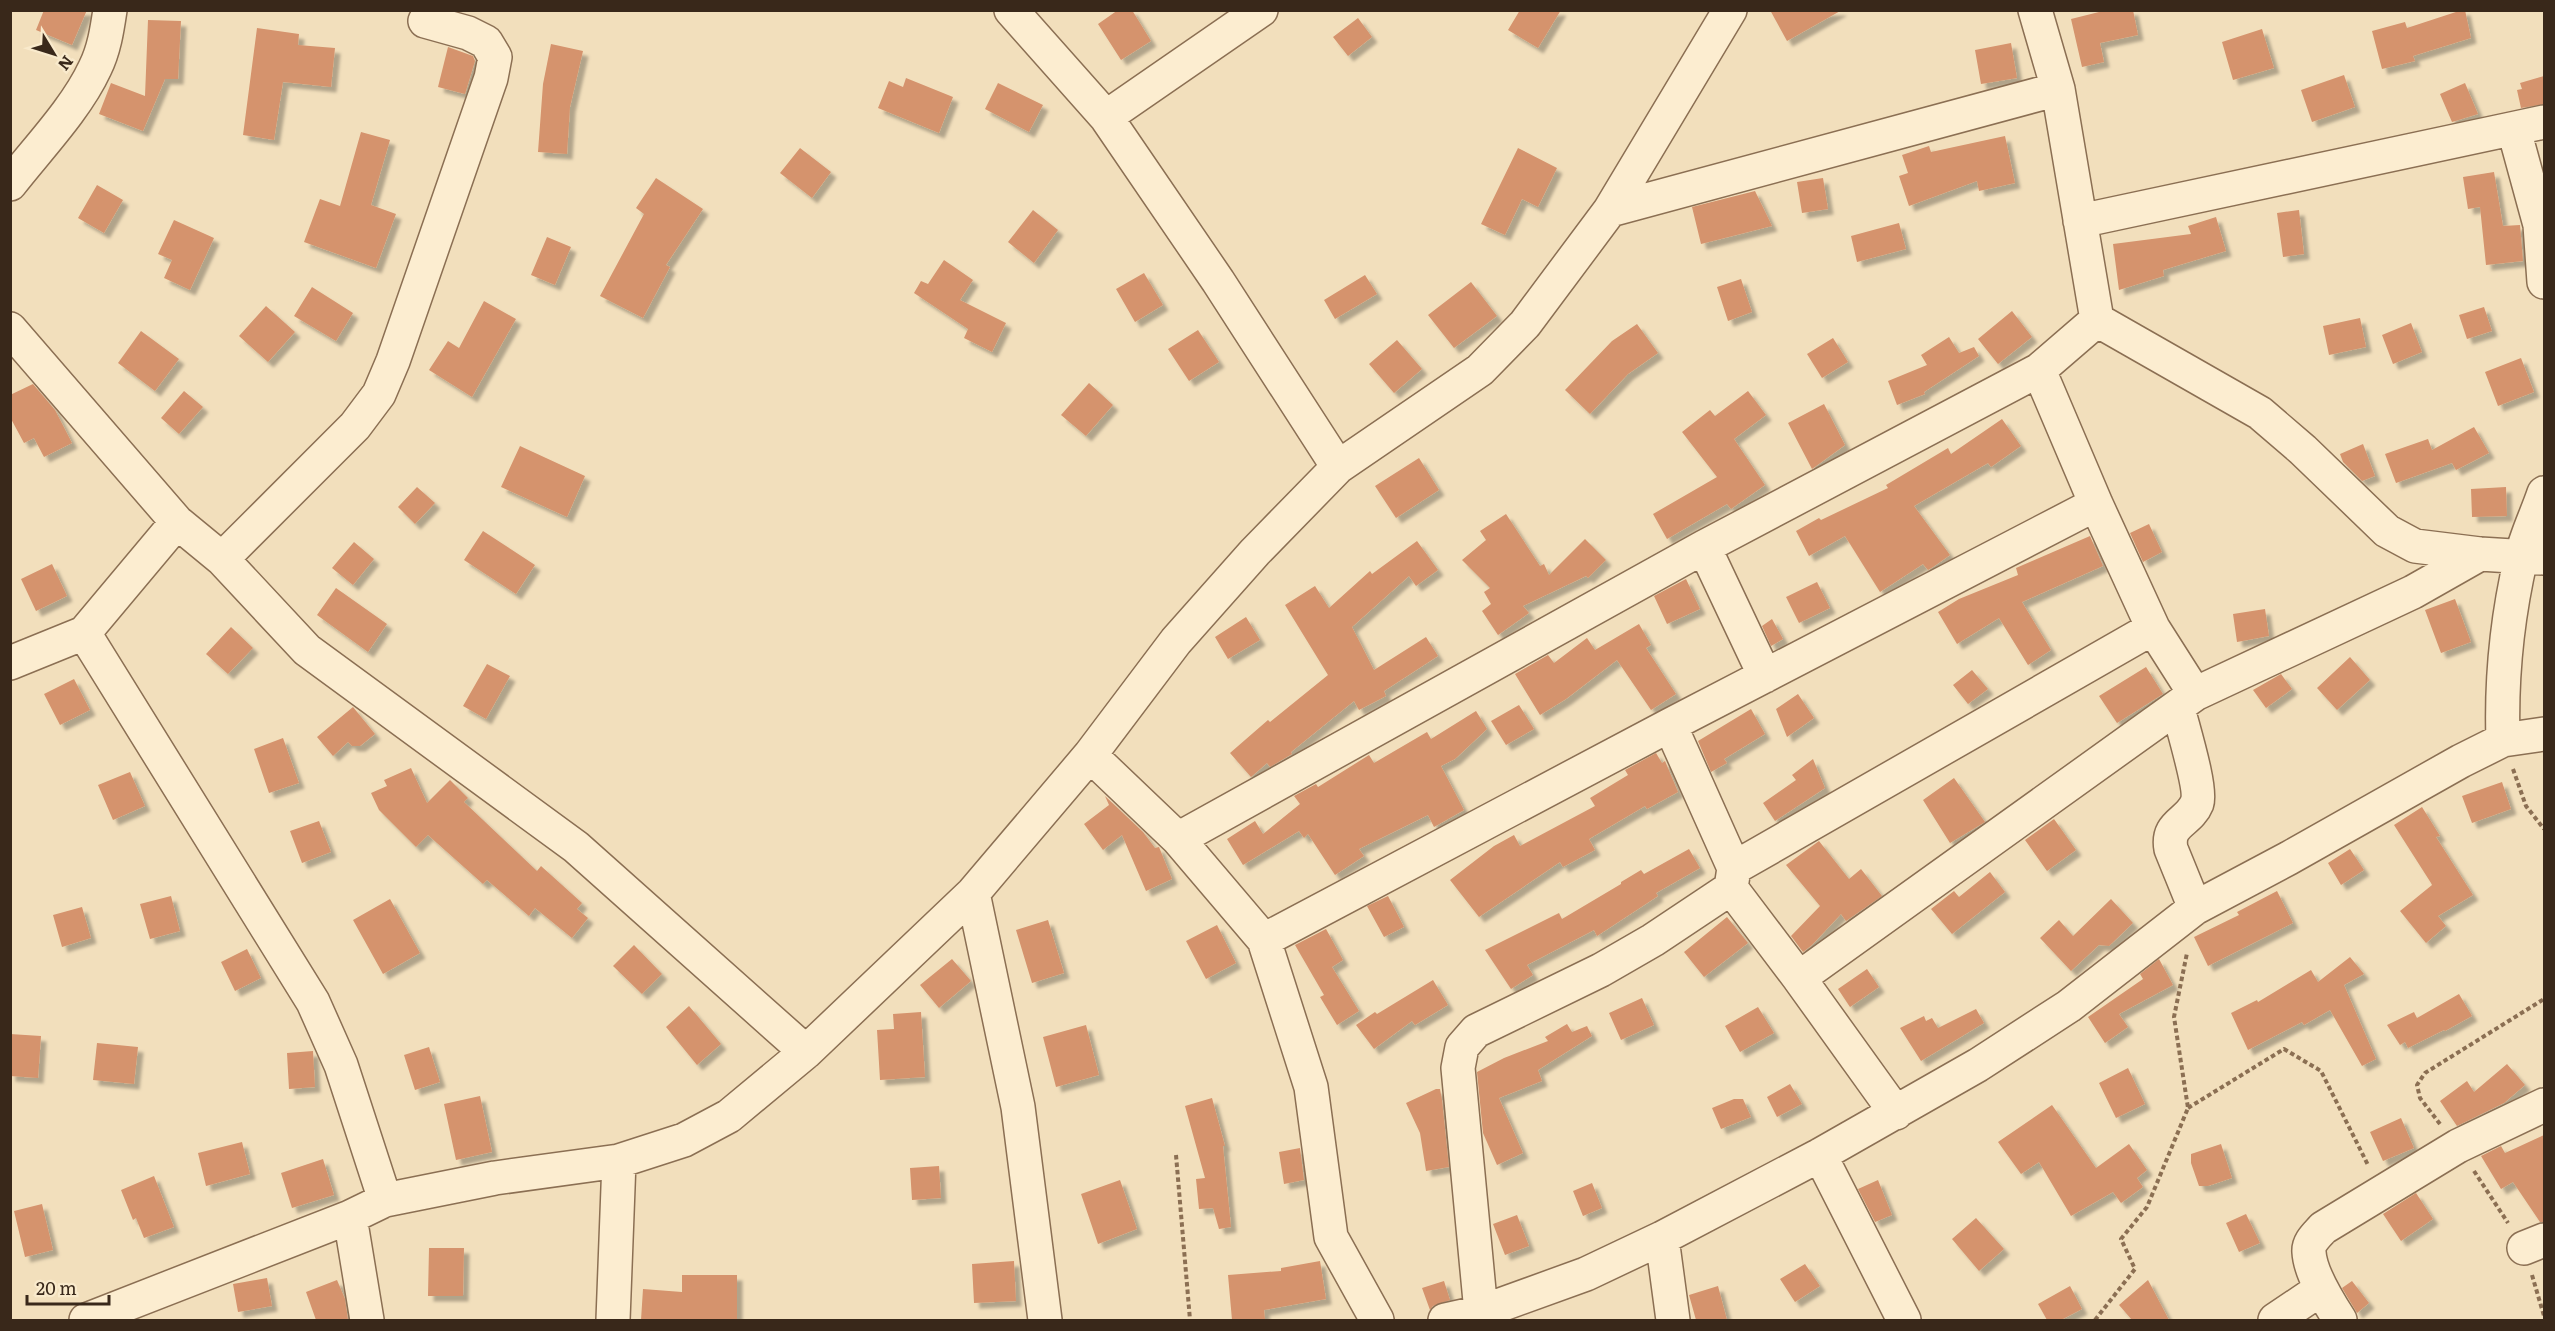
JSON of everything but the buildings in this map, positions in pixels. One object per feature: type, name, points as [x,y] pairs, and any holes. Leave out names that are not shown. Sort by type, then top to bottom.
[{"type":"street","points":[[10,184],[73,104],[95,69],[106,36],[111,10]]},
{"type":"street","points":[[1011,10],[1106,117],[1218,281],[1338,467]]},
{"type":"street","points":[[1106,117],[1261,10]]},
{"type":"street","points":[[86,1320],[350,1217],[385,1200],[495,1178],[619,1161],[684,1140],[729,1116],[806,1052],[973,893],[1090,755],[1176,641],[1255,552],[1338,467],[1480,370],[1526,324],[1610,210],[1730,10]]},
{"type":"street","points":[[2035,10],[2058,89],[2097,320]]},
{"type":"street","points":[[222,559],[355,426],[379,394],[393,361],[491,78],[495,57],[486,42],[468,33],[425,21]]},
{"type":"street","points":[[1610,210],[2058,89]]},
{"type":"street","points":[[2080,220],[2529,126],[2542,225],[2544,282]]},
{"type":"street","points":[[1178,839],[1704,547],[2039,370],[2097,320]]},
{"type":"street","points":[[2097,320],[2260,413],[2303,450],[2387,531],[2415,546],[2480,554],[2533,557]]},
{"type":"street","points":[[10,329],[177,522],[222,559],[307,650],[576,848],[806,1052]]},
{"type":"street","points":[[2039,370],[2096,504],[2186,701],[2198,802],[2173,830],[2169,840],[2195,909]]},
{"type":"street","points":[[2503,740],[2502,690],[2533,557],[2544,493]]},
{"type":"street","points":[[1264,940],[1670,725],[2096,504]]},
{"type":"street","points":[[10,663],[84,633],[177,522]]},
{"type":"street","points":[[1704,547],[1764,676]]},
{"type":"street","points":[[1799,978],[2186,701],[2414,592],[2480,554]]},
{"type":"street","points":[[1481,1312],[1458,1068],[1462,1047],[1476,1031],[1601,970],[1653,940],[1732,878],[2153,628]]},
{"type":"street","points":[[84,633],[313,1002],[341,1065],[385,1200]]},
{"type":"street","points":[[1670,725],[1732,878],[1799,978],[1896,1113]]},
{"type":"street","points":[[1444,1320],[1481,1312],[1586,1274],[1662,1238],[1820,1155],[1978,1065],[2069,1006],[2195,909],[2461,761],[2503,740],[2544,734]]},
{"type":"street","points":[[1090,755],[1178,839],[1264,940],[1311,1087],[1331,1237],[1377,1320]]},
{"type":"street","points":[[973,893],[1018,1107],[1045,1320]]},
{"type":"street","points":[[2340,1320],[2321,1289],[2309,1251],[2312,1240],[2323,1228],[2458,1146],[2544,1105]]},
{"type":"street","points":[[1820,1155],[1904,1320]]},
{"type":"street","points":[[613,1320],[619,1161]]},
{"type":"street","points":[[350,1217],[367,1320]]},
{"type":"street","points":[[1662,1238],[1673,1320]]},
{"type":"street","points":[[2275,1320],[2321,1289]]},
{"type":"path","points":[[2503,740],[2526,806],[2544,829]]},
{"type":"path","points":[[2095,1320],[2135,1269],[2121,1239],[2147,1207],[2188,1108],[2174,1017],[2195,909]]},
{"type":"path","points":[[2458,1146],[2420,1098],[2417,1085],[2425,1073],[2544,999]]},
{"type":"path","points":[[2188,1108],[2284,1049],[2321,1071],[2381,1192]]},
{"type":"path","points":[[1176,1155],[1190,1320]]}]
